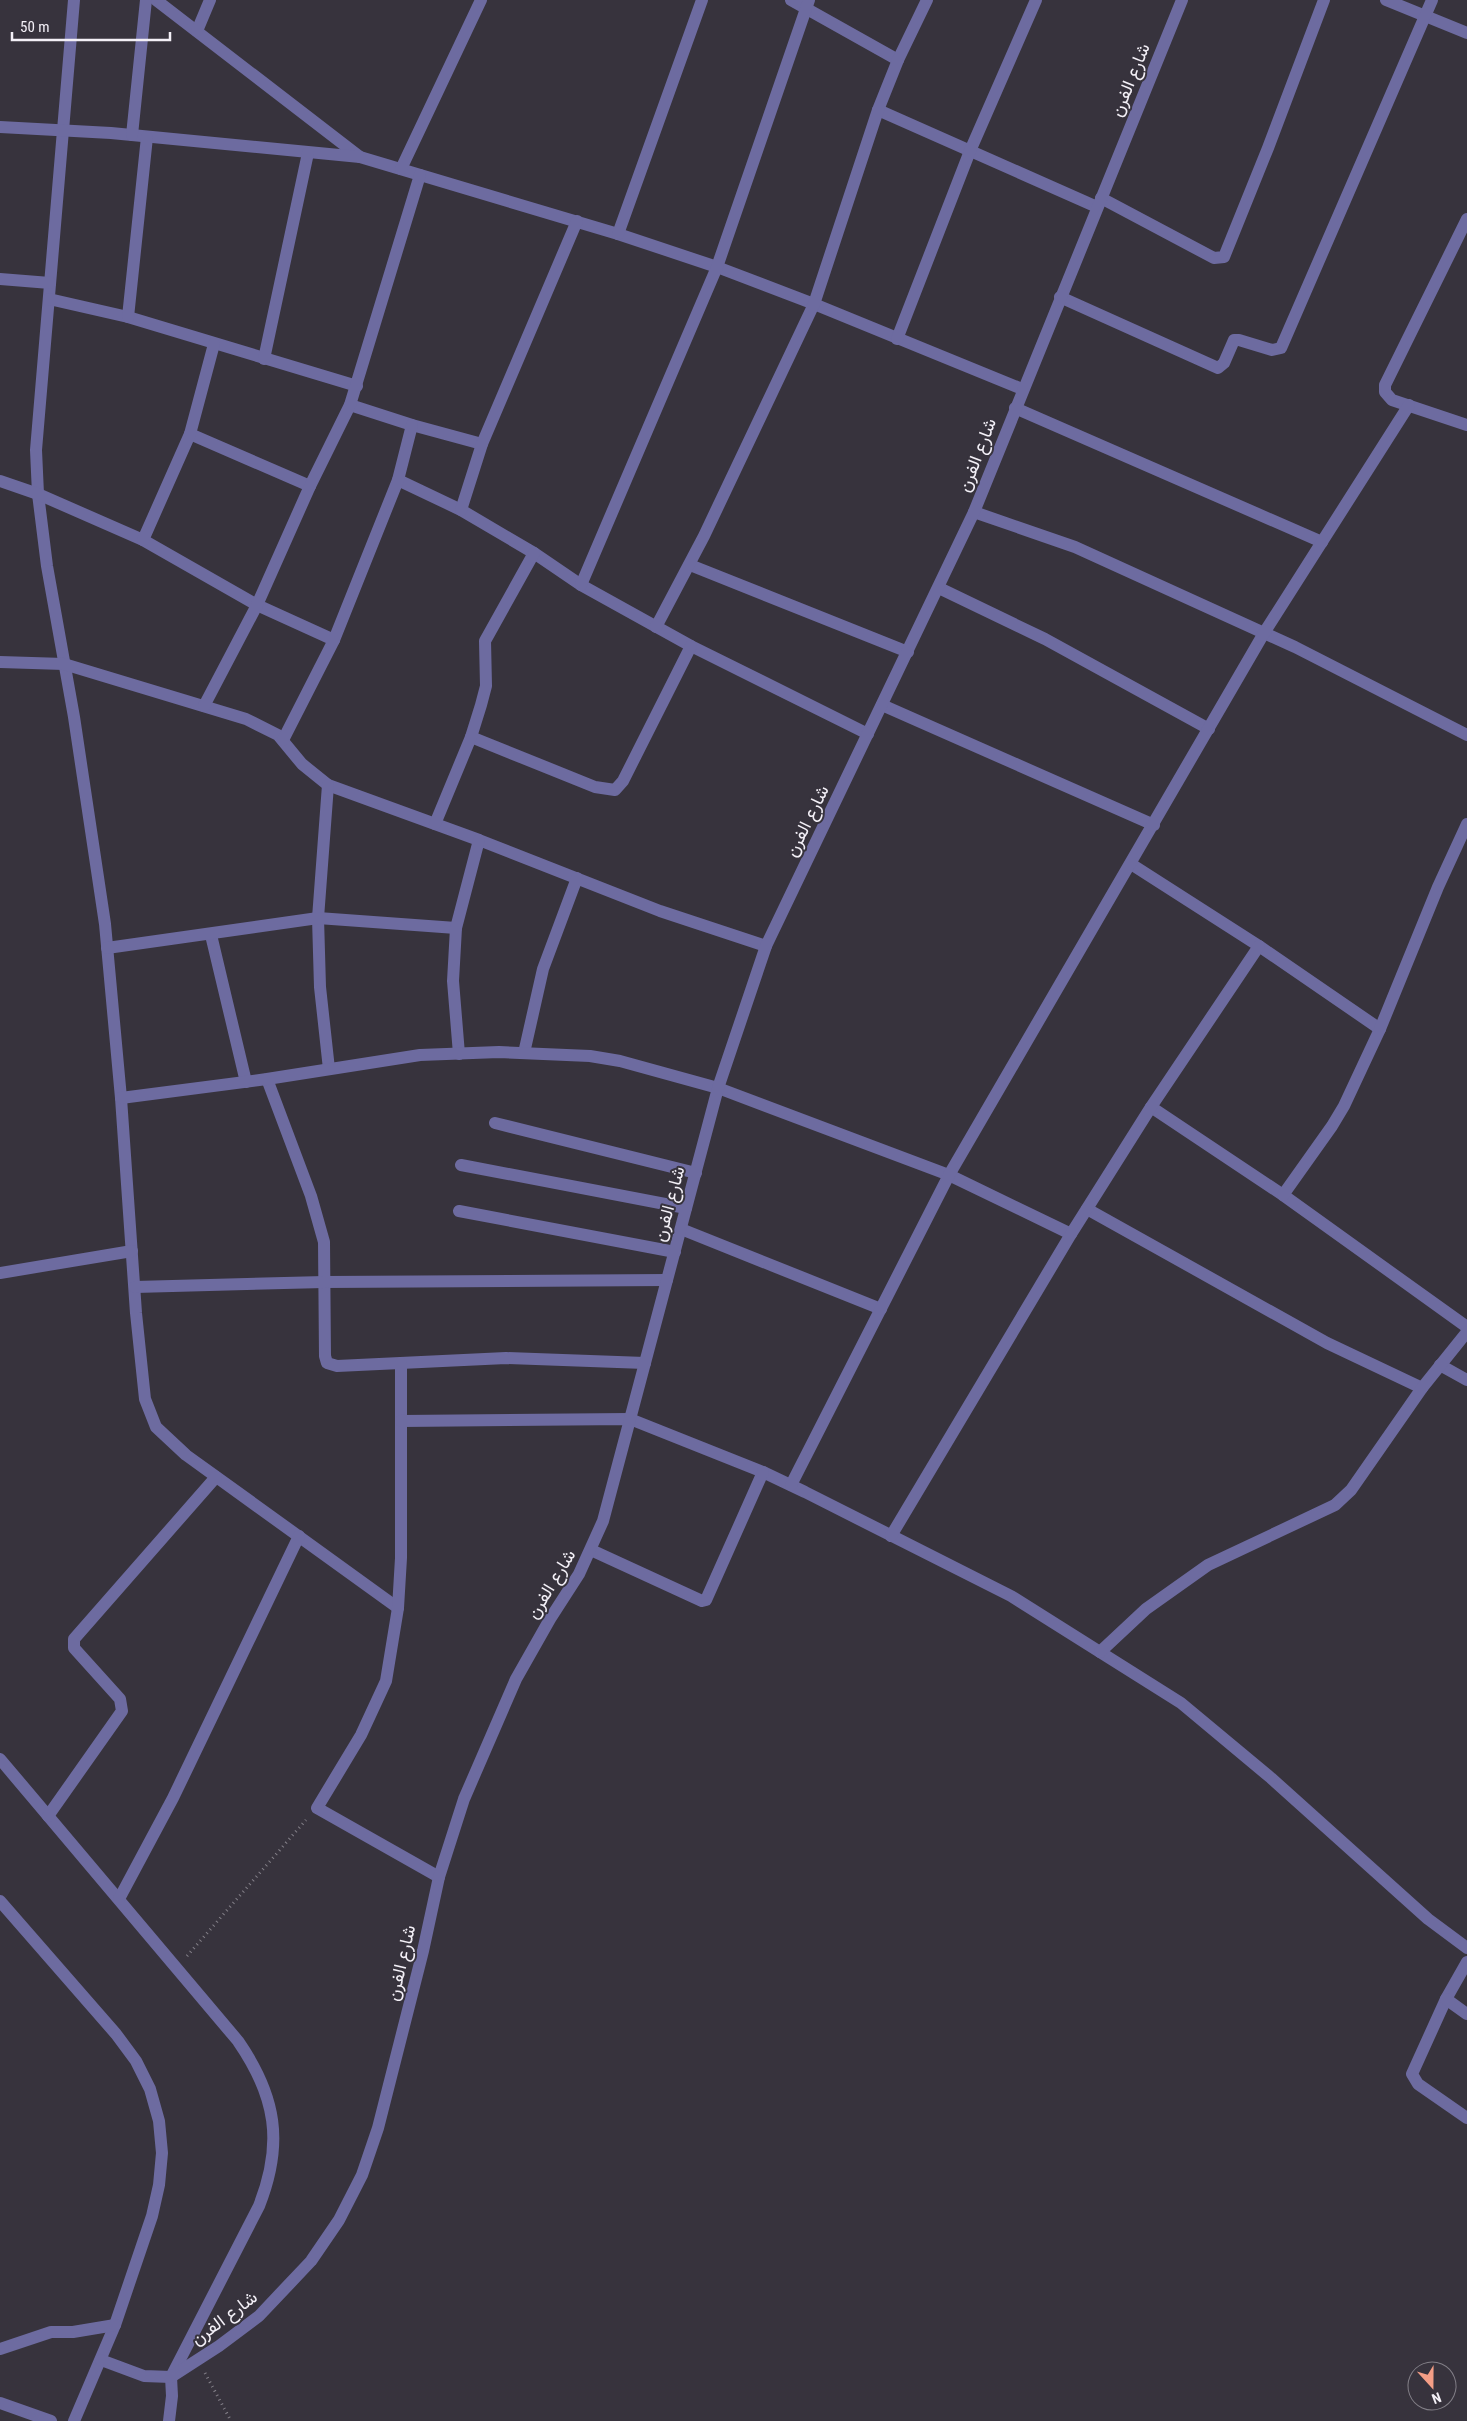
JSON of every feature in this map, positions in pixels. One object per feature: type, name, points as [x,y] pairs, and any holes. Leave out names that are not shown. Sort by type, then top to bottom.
[{"type":"street","points":[[74,0],[36,450],[38,494],[47,566],[74,717],[107,948],[145,1399],[156,1427],[186,1455],[398,1608]]},
{"type":"street","points":[[132,135],[146,0]]},
{"type":"street","points":[[156,0],[360,157]]},
{"type":"street","points":[[197,31],[210,0]]},
{"type":"street","points":[[401,169],[481,0]]},
{"type":"street","points":[[618,234],[702,0]]},
{"type":"street","points":[[792,0],[807,4],[898,60]]},
{"type":"street","points":[[656,626],[690,565],[814,304],[878,110],[898,60],[927,0]]},
{"type":"street","points":[[897,339],[970,151],[1036,0]]},
{"type":"street","name":"شارع الفرن","points":[[171,2377],[219,2346],[259,2316],[295,2281],[326,2241],[362,2175],[378,2128],[423,1951],[439,1876],[464,1799],[516,1679],[591,1550],[613,1491],[630,1419],[718,1088],[766,946],[974,512],[1022,389],[1182,0]]},
{"type":"street","points":[[878,110],[970,151],[1099,202],[1214,258],[1224,257],[1324,0]]},
{"type":"street","points":[[1386,0],[1467,33]]},
{"type":"street","points":[[1060,297],[1218,368],[1224,363],[1234,340],[1272,350],[1281,348],[1432,0]]},
{"type":"street","points":[[581,585],[718,267],[807,4]]},
{"type":"street","points":[[0,127],[132,135],[360,157],[577,221],[718,267],[1022,389]]},
{"type":"street","points":[[128,317],[146,137]]},
{"type":"street","points":[[264,360],[308,153]]},
{"type":"street","points":[[204,706],[257,605],[310,486],[350,405],[420,175]]},
{"type":"street","points":[[1465,420],[1409,405],[1388,397],[1385,392],[1385,385],[1467,219]]},
{"type":"street","points":[[461,510],[482,444],[577,221]]},
{"type":"street","points":[[0,278],[50,282]]},
{"type":"street","points":[[49,299],[128,317],[264,360],[357,386]]},
{"type":"street","points":[[143,540],[190,434],[214,344]]},
{"type":"street","points":[[350,405],[412,425],[482,444]]},
{"type":"street","points":[[791,1486],[949,1175],[1264,633],[1409,405]]},
{"type":"street","points":[[1015,408],[1322,542]]},
{"type":"street","points":[[283,740],[334,640],[398,480],[412,425]]},
{"type":"street","points":[[190,434],[310,486]]},
{"type":"street","points":[[398,480],[461,510],[534,553],[581,585],[691,646],[868,734]]},
{"type":"street","points":[[0,481],[38,494],[143,540],[257,605],[334,640]]},
{"type":"street","points":[[974,512],[1075,547],[1264,633],[1467,735]]},
{"type":"street","points":[[434,824],[471,737],[486,686],[485,642],[534,553]]},
{"type":"street","points":[[690,565],[908,652]]},
{"type":"street","points":[[938,588],[1045,639],[1209,729]]},
{"type":"street","points":[[471,737],[595,787],[615,790],[623,781],[691,646]]},
{"type":"street","points":[[0,662],[64,664],[204,706],[271,730],[283,740],[302,764],[328,785],[479,840],[660,911],[766,946]]},
{"type":"street","points":[[882,705],[1154,825]]},
{"type":"street","points":[[328,785],[318,918],[320,987],[329,1068]]},
{"type":"street","points":[[1283,1195],[1332,1126],[1380,1028],[1438,887],[1467,824]]},
{"type":"street","points":[[459,1054],[453,981],[456,928],[479,840]]},
{"type":"street","points":[[1131,864],[1260,946],[1380,1028]]},
{"type":"street","points":[[524,1053],[543,969],[577,878]]},
{"type":"street","points":[[107,948],[211,935],[318,918],[456,928]]},
{"type":"street","points":[[211,935],[246,1082]]},
{"type":"street","points":[[891,1536],[1071,1234],[1151,1108],[1260,946]]},
{"type":"street","points":[[121,1098],[267,1079],[420,1055],[524,1053],[590,1056],[613,1060],[718,1088],[949,1175],[1071,1234]]},
{"type":"street","points":[[267,1079],[320,1225],[324,1242],[325,1356],[327,1363],[338,1366],[506,1358],[645,1363]]},
{"type":"street","points":[[1151,1108],[1283,1195],[1467,1327]]},
{"type":"street","points":[[495,1123],[696,1173]]},
{"type":"street","points":[[462,1165],[686,1208]]},
{"type":"street","points":[[1087,1209],[1327,1343],[1422,1388]]},
{"type":"street","points":[[459,1211],[674,1252]]},
{"type":"street","points":[[681,1229],[881,1308]]},
{"type":"street","points":[[0,1273],[132,1251]]},
{"type":"street","points":[[135,1286],[324,1282],[667,1280]]},
{"type":"street","points":[[1100,1652],[1146,1609],[1208,1565],[1335,1505],[1351,1490],[1422,1388],[1467,1332]]},
{"type":"street","points":[[401,1363],[401,1558],[398,1608],[386,1681],[361,1734],[316,1808],[439,1876]]},
{"type":"street","points":[[1440,1365],[1467,1380]]},
{"type":"street","points":[[401,1420],[630,1419],[764,1472],[1011,1596],[1181,1703],[1271,1778],[1428,1919],[1467,1948]]},
{"type":"street","points":[[591,1550],[702,1601],[706,1600],[764,1472]]},
{"type":"street","points":[[48,1816],[122,1712],[120,1699],[74,1648],[74,1639],[216,1477]]},
{"type":"street","points":[[119,1899],[173,1798],[299,1536]]},
{"type":"street","points":[[0,1759],[177,1967],[252,2062],[264,2084],[271,2108],[274,2133],[273,2158],[268,2183],[259,2206],[171,2377],[172,2396],[169,2421]]},
{"type":"street","points":[[0,1901],[116,2034],[136,2060],[150,2089],[159,2121],[162,2153],[159,2185],[152,2216],[115,2325],[74,2421]]},
{"type":"street","points":[[1467,1962],[1446,1999],[1412,2074],[1418,2084],[1467,2118]]},
{"type":"street","points":[[1446,1999],[1467,2014]]},
{"type":"street","points":[[0,2349],[51,2332],[73,2332],[115,2325]]},
{"type":"street","points":[[101,2360],[144,2376],[171,2377]]},
{"type":"street","points":[[0,2402],[51,2421]]},
{"type":"path","points":[[177,1967],[316,1808]]},
{"type":"path","points":[[198,2359],[231,2421]]}]
